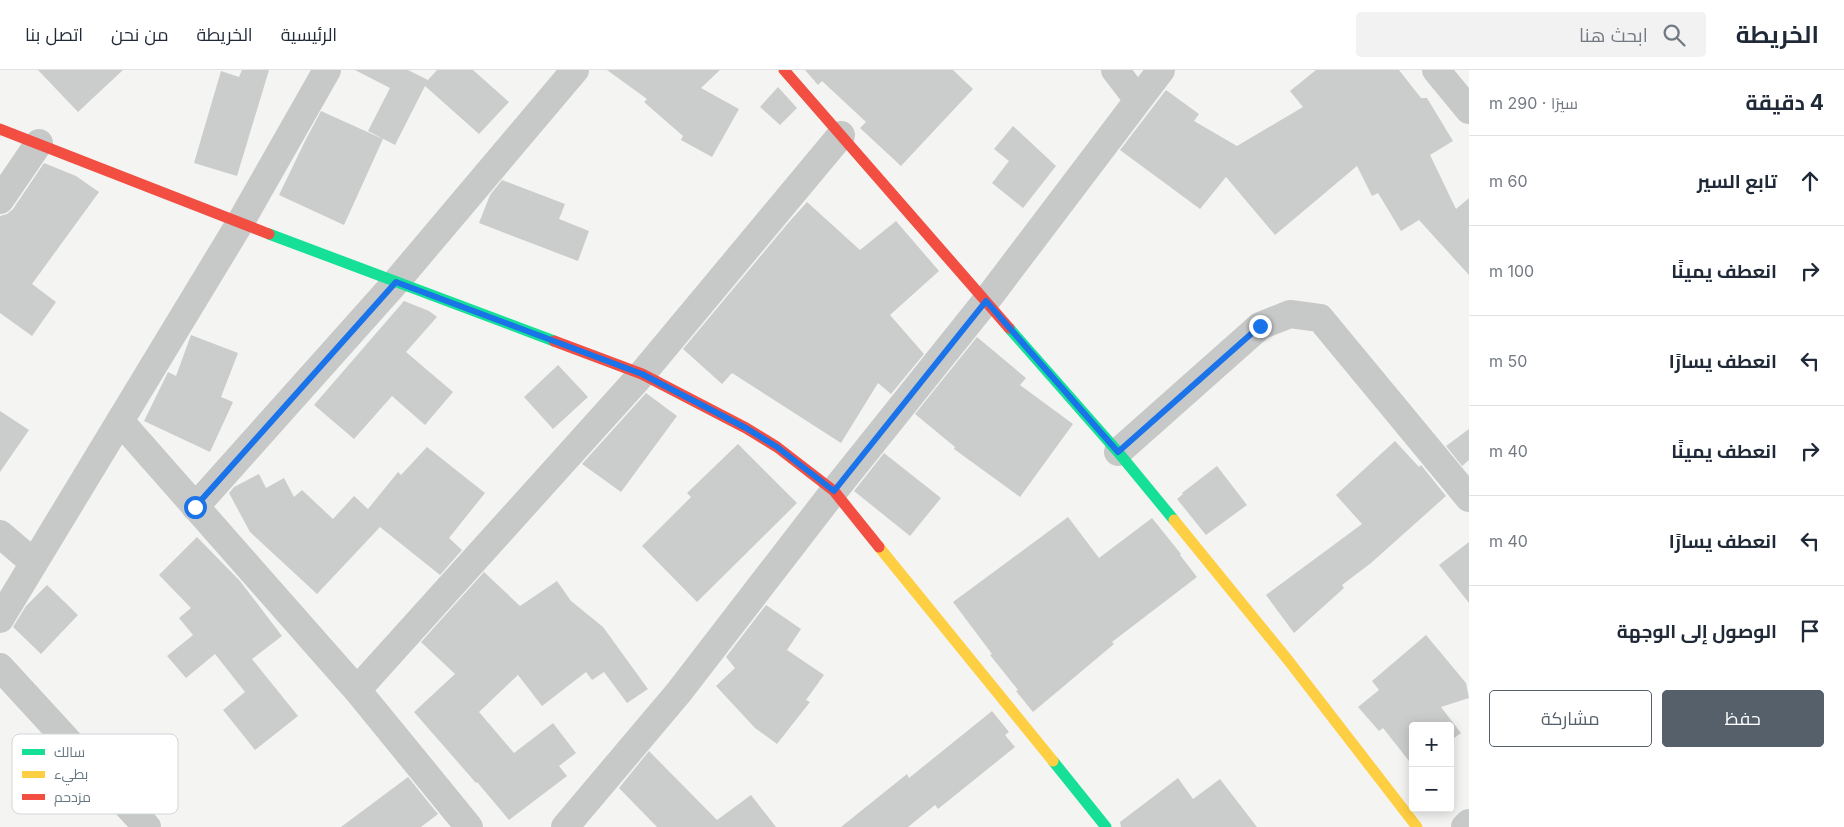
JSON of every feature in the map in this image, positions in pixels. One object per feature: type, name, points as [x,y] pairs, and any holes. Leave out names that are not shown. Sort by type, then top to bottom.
[{"type":"street","points":[[0,619],[240,223],[327,70]]},
{"type":"street","points":[[195,507],[396,282],[575,70]]},
{"type":"street","points":[[784,70],[1118,452],[1288,660],[1417,827]]},
{"type":"street","points":[[1114,70],[1138,100]]},
{"type":"street","points":[[565,827],[679,692],[834,491],[986,301],[1161,70]]},
{"type":"street","points":[[1436,70],[1469,110]]},
{"type":"street","points":[[0,129],[240,223],[642,374],[737,423],[769,442],[834,491],[1106,827]]},
{"type":"street","points":[[357,690],[642,374],[841,135]]},
{"type":"street","points":[[0,200],[39,144]]},
{"type":"street","points":[[1118,452],[1260,326],[1290,314],[1320,318],[1469,498]]},
{"type":"street","points":[[120,421],[357,690],[469,827]]},
{"type":"street","points":[[0,534],[34,563]]},
{"type":"street","points":[[0,667],[61,734]]},
{"type":"street","points":[[133,814],[144,826]]},
{"type":"street","points":[[1465,827],[1469,823]]},
{"type":"building","points":[[38,70],[123,70],[78,112]]},
{"type":"building","points":[[242,70],[269,70],[237,176],[194,163],[221,71],[239,77]]},
{"type":"building","points":[[355,70],[408,70],[428,80],[437,70],[473,70],[509,102],[479,134],[425,86],[395,145],[368,131],[390,88]]},
{"type":"building","points":[[607,70],[720,70],[701,88],[739,109],[712,157],[681,140],[683,136],[644,102],[647,99]]},
{"type":"building","points":[[805,70],[953,70],[973,89],[901,166],[860,128],[866,122],[822,81],[818,85]]},
{"type":"building","points":[[1316,70],[1399,70],[1421,98],[1427,98],[1453,141],[1430,155],[1456,209],[1469,198],[1469,275],[1419,220],[1401,231],[1378,193],[1372,196],[1357,166],[1275,235],[1226,177],[1200,209],[1120,150],[1166,90],[1199,114],[1194,121],[1237,146],[1303,107],[1290,91]]},
{"type":"building","points":[[778,87],[797,108],[780,125],[760,107]]},
{"type":"building","points":[[321,111],[383,139],[344,225],[279,195]]},
{"type":"building","points":[[1013,126],[1056,166],[1023,208],[992,183],[1009,161],[994,149]]},
{"type":"building","points":[[44,163],[76,176],[99,192],[32,284],[56,302],[32,336],[0,313],[0,216],[7,214],[13,209]]},
{"type":"building","points":[[502,180],[565,204],[559,219],[589,231],[578,261],[479,223],[490,195]]},
{"type":"building","points":[[807,202],[860,250],[896,221],[939,271],[890,315],[924,354],[891,394],[878,383],[841,443],[732,373],[722,384],[683,349]]},
{"type":"building","points":[[404,301],[429,311],[437,317],[406,352],[453,392],[425,425],[392,396],[354,439],[314,405]]},
{"type":"building","points":[[191,335],[238,353],[221,397],[233,402],[210,452],[144,421],[168,372],[176,376]]},
{"type":"building","points":[[977,337],[1026,378],[1020,385],[1073,424],[1020,497],[954,449],[955,447],[915,414]]},
{"type":"building","points":[[558,365],[588,397],[553,429],[524,397]]},
{"type":"building","points":[[646,393],[677,416],[621,492],[582,464]]},
{"type":"building","points":[[0,411],[29,430],[0,472]]},
{"type":"building","points":[[1469,429],[1469,460],[1462,466],[1446,446]]},
{"type":"building","points":[[1395,441],[1419,467],[1421,465],[1446,496],[1371,563],[1342,585],[1344,588],[1294,633],[1266,595],[1362,524],[1336,495]]},
{"type":"building","points":[[738,444],[797,503],[697,602],[642,546],[691,497],[687,493]]},
{"type":"building","points":[[427,447],[485,493],[449,538],[462,550],[440,575],[380,527],[317,594],[250,532],[229,493],[234,487],[259,474],[266,488],[284,478],[294,497],[302,490],[333,519],[354,496],[368,509],[398,472],[401,475]]},
{"type":"building","points":[[884,453],[941,498],[910,536],[854,491]]},
{"type":"building","points":[[1217,466],[1247,505],[1206,535],[1177,499]]},
{"type":"building","points":[[1068,517],[1099,558],[1152,518],[1197,577],[1112,642],[1114,644],[1033,712],[953,602]]},
{"type":"building","points":[[197,537],[240,581],[282,636],[252,659],[298,716],[255,750],[223,710],[245,692],[215,654],[186,678],[167,656],[193,635],[179,618],[191,608],[159,575]]},
{"type":"building","points":[[1469,542],[1469,603],[1439,565]]},
{"type":"building","points":[[484,572],[520,606],[557,581],[571,601],[603,627],[648,689],[627,703],[604,672],[592,680],[586,672],[542,706],[518,675],[479,712],[514,753],[553,723],[576,753],[559,766],[567,776],[509,820],[414,712],[455,674],[421,642]]},
{"type":"building","points":[[47,585],[78,615],[41,654],[13,627],[26,606]]},
{"type":"building","points":[[766,605],[801,629],[787,650],[824,675],[806,700],[810,702],[777,744],[755,728],[716,686],[735,668],[726,657]]},
{"type":"building","points":[[1426,635],[1466,683],[1469,698],[1441,707],[1453,722],[1409,722],[1409,761],[1383,728],[1379,731],[1358,707],[1379,690],[1372,681]]},
{"type":"building","points":[[992,711],[1009,732],[1005,735],[1015,747],[938,809],[935,805],[908,827],[841,827],[907,774],[909,778]]},
{"type":"building","points":[[1454,724],[1461,733],[1454,738]]},
{"type":"building","points":[[649,751],[717,820],[751,795],[776,827],[657,827],[619,788]]},
{"type":"building","points":[[408,777],[438,814],[421,827],[341,827]]},
{"type":"building","points":[[1178,778],[1193,799],[1220,779],[1257,827],[1121,827],[1120,822]]},
{"type":"traffic: fast","points":[[269,234],[554,341]]},
{"type":"traffic: fast","points":[[1009,328],[1118,452],[1174,520]]},
{"type":"traffic: fast","points":[[1053,761],[1106,827]]},
{"type":"traffic: slow","points":[[1174,520],[1288,660],[1417,827]]},
{"type":"traffic: slow","points":[[879,547],[1053,761]]},
{"type":"traffic: jam","points":[[784,70],[1009,328]]},
{"type":"traffic: jam","points":[[0,129],[269,234]]},
{"type":"traffic: jam","points":[[554,341],[642,374],[746,428],[777,447],[834,491],[879,547]]},
{"type":"route","points":[[195,507],[396,282],[642,374],[746,428],[777,447],[834,491],[986,301],[1118,452],[1260,326]]}]
